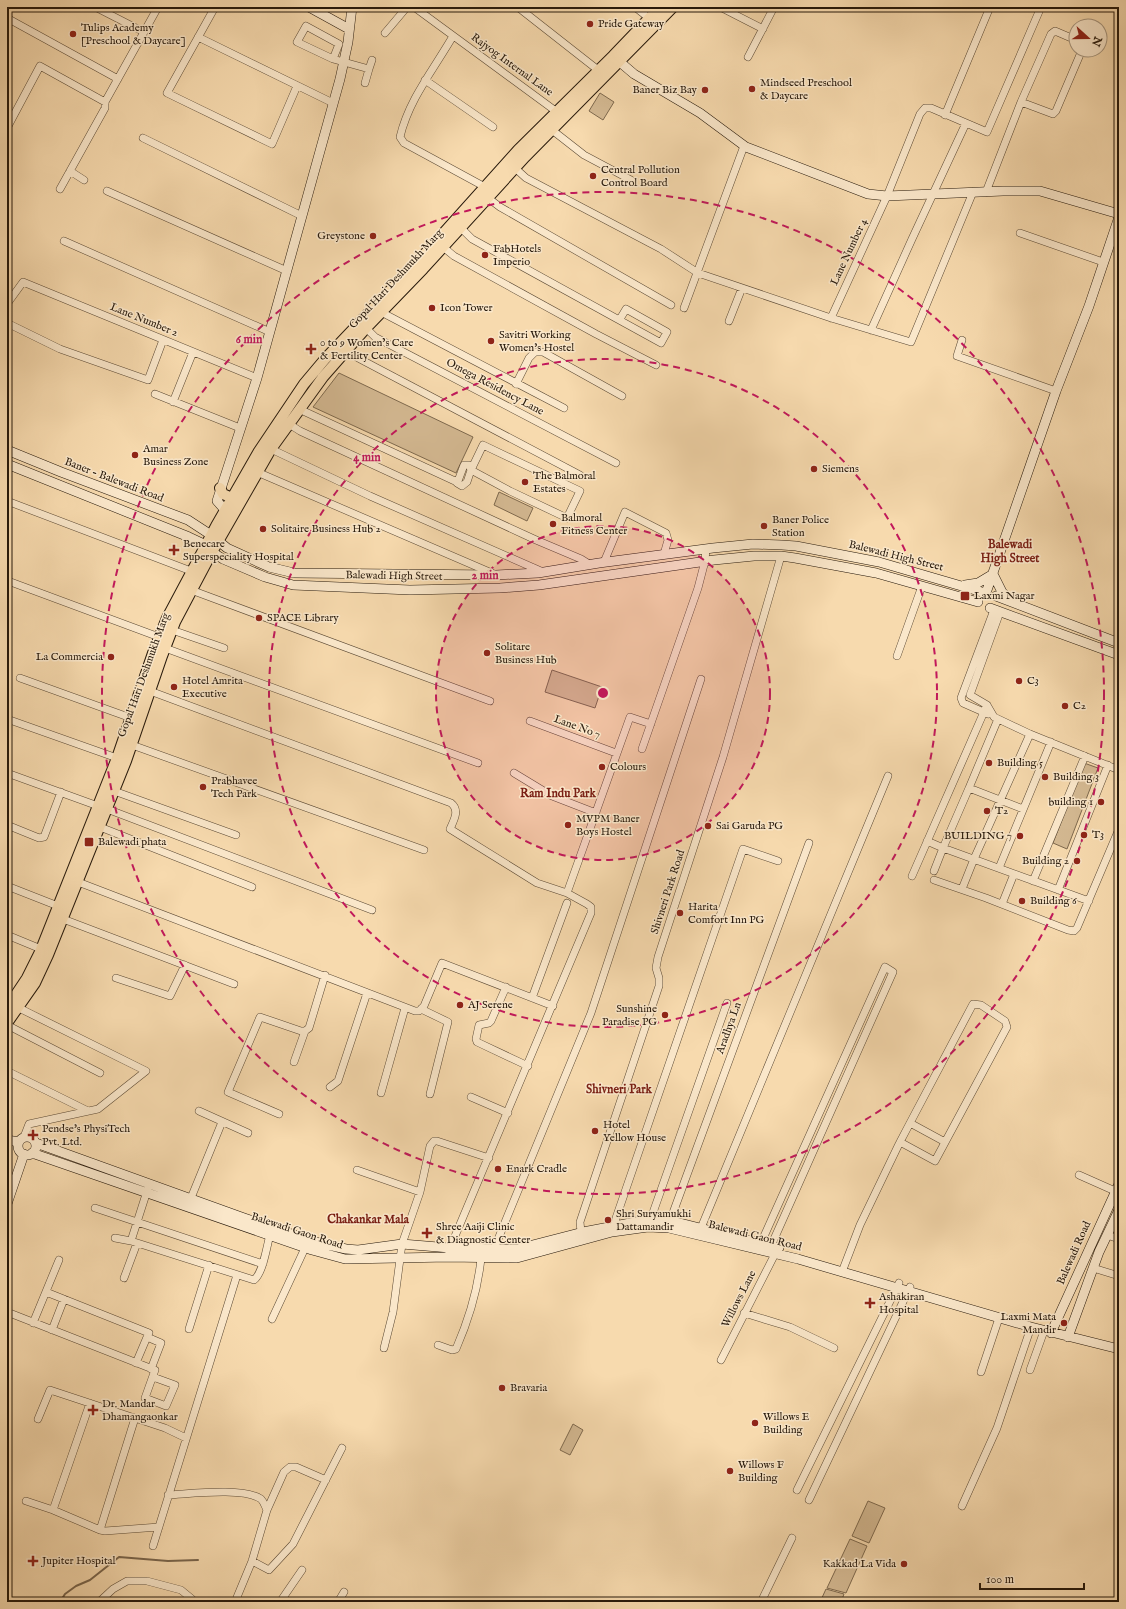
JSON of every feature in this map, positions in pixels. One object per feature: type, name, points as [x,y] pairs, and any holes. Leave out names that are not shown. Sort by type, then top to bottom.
[{"type":"main road","name":"Gopal Hari Deshmukh Marg","points":[[7,1007],[27,978],[103,808],[114,791],[131,738],[172,630],[192,590],[209,548],[271,449],[322,377],[617,59],[649,18],[660,7]]},
{"type":"main road","name":"Gopal Hari Deshmukh Marg","points":[[214,538],[224,510],[259,451],[304,384],[333,350],[518,150],[598,70],[617,59],[673,7]]},
{"type":"main road","points":[[220,488],[223,494],[232,498]]},
{"type":"main road","name":"Gopal Hari Deshmukh Marg","points":[[7,1024],[19,1008],[42,970],[100,828],[103,808],[117,758],[131,738],[131,718],[159,637],[172,607],[191,571],[209,548]]},
{"type":"street","points":[[95,7],[144,32]]},
{"type":"street","points":[[60,189],[105,108],[105,102],[158,7]]},
{"type":"street","points":[[215,7],[167,93],[272,144],[297,86]]},
{"type":"street","points":[[309,7],[349,29]]},
{"type":"street","points":[[224,510],[217,500],[220,488],[257,378],[287,271],[344,61],[352,7]]},
{"type":"street","points":[[385,33],[407,7]]},
{"type":"street","name":"Rajyog Internal Lane","points":[[414,7],[557,112]]},
{"type":"street","points":[[519,7],[598,70]]},
{"type":"street","points":[[635,7],[649,18]]},
{"type":"street","points":[[720,7],[763,29]]},
{"type":"street","points":[[990,7],[945,115],[987,132],[1041,7]]},
{"type":"street","points":[[748,57],[773,10]]},
{"type":"street","points":[[7,18],[118,79]]},
{"type":"street","points":[[334,59],[339,44],[306,26],[297,42],[334,59],[369,69]]},
{"type":"street","points":[[986,192],[1021,102],[1052,32],[1055,31],[1068,37]]},
{"type":"street","name":"Rajyog Internal Lane","points":[[453,36],[425,80],[412,104],[400,137],[404,143],[485,187]]},
{"type":"street","points":[[198,37],[333,103]]},
{"type":"street","points":[[1021,102],[1053,114],[1056,111],[1079,58]]},
{"type":"street","points":[[617,59],[639,77],[700,113],[744,146],[865,193],[887,196],[1003,191],[1040,191],[1119,216],[1089,306],[1056,391],[993,574],[985,591],[978,596],[978,602],[983,608],[994,610],[1119,655]]},
{"type":"street","points":[[365,82],[372,60]]},
{"type":"street","points":[[7,128],[40,66],[105,102]]},
{"type":"street","points":[[425,80],[493,127]]},
{"type":"street","name":"Lane Number 4","points":[[831,318],[887,196],[920,114],[925,108],[931,108],[945,115]]},
{"type":"street","points":[[871,330],[966,124]]},
{"type":"street","points":[[552,130],[584,154],[631,180]]},
{"type":"street","points":[[143,138],[302,216]]},
{"type":"street","points":[[684,308],[744,146]]},
{"type":"street","points":[[515,168],[526,178],[661,248],[698,273],[831,318],[911,342],[973,192]]},
{"type":"street","points":[[70,171],[84,180]]},
{"type":"street","points":[[107,191],[287,271]]},
{"type":"street","points":[[488,198],[500,207],[671,305]]},
{"type":"street","points":[[461,228],[472,239],[620,319],[661,343],[667,332],[626,309],[620,319]]},
{"type":"street","points":[[1020,233],[1103,262]]},
{"type":"street","points":[[64,241],[270,332]]},
{"type":"street","points":[[443,247],[454,256],[596,334],[656,365]]},
{"type":"street","name":"Lane Number 2","points":[[7,304],[23,282],[257,378]]},
{"type":"street","points":[[729,321],[742,288]]},
{"type":"street","points":[[381,312],[564,408]]},
{"type":"street","points":[[7,323],[60,349],[148,380],[163,340]]},
{"type":"street","name":"Omega Residency Lane","points":[[366,328],[375,336],[616,463]]},
{"type":"street","points":[[962,340],[957,356],[1056,391]]},
{"type":"street","points":[[347,349],[358,358],[580,475]]},
{"type":"street","points":[[174,402],[193,352]]},
{"type":"street","points":[[516,384],[529,358],[535,352],[543,352],[622,396]]},
{"type":"street","points":[[155,394],[240,428]]},
{"type":"street","points":[[299,409],[457,482],[462,486],[464,485],[471,470],[483,445],[580,492],[567,518],[510,491],[471,470]]},
{"type":"street","points":[[289,424],[300,431],[589,564]]},
{"type":"street","points":[[271,449],[370,496],[543,572]]},
{"type":"street","name":"Baner - Balewadi Road","points":[[7,450],[188,520],[214,538]]},
{"type":"street","points":[[7,464],[209,548]]},
{"type":"street","points":[[257,472],[496,575]]},
{"type":"street","points":[[7,501],[191,571]]},
{"type":"street","points":[[604,562],[625,512],[666,533],[668,540],[664,554]]},
{"type":"street","name":"Balewadi High Street","points":[[214,538],[227,548],[269,566],[294,573],[496,575],[543,572],[589,564],[732,546],[754,544],[796,546],[879,562],[985,591]]},
{"type":"street","points":[[732,546],[734,558]]},
{"type":"street","name":"Balewadi High Street","points":[[209,548],[223,559],[265,577],[293,585],[410,590],[500,588],[539,585],[705,561],[754,556],[781,556],[876,573],[978,602]]},
{"type":"street","points":[[642,749],[696,596],[705,561],[706,549]]},
{"type":"street","name":"Shivneri Park Road","points":[[581,1232],[580,1222],[659,986],[660,978],[656,968],[658,957],[723,757],[781,556]]},
{"type":"street","points":[[956,584],[974,585],[993,574]]},
{"type":"street","points":[[993,574],[1002,592],[1013,603]]},
{"type":"street","points":[[8,581],[159,637]]},
{"type":"street","points":[[896,656],[922,586]]},
{"type":"street","points":[[192,590],[490,701]]},
{"type":"street","points":[[985,591],[992,592],[996,596],[1013,603],[1119,643]]},
{"type":"street","points":[[962,701],[970,695],[994,610],[996,596]]},
{"type":"street","points":[[962,701],[961,698],[994,610]]},
{"type":"street","points":[[172,630],[224,648]]},
{"type":"street","points":[[165,648],[478,763]]},
{"type":"street","points":[[20,678],[131,718]]},
{"type":"street","points":[[494,1249],[591,1013],[700,679]]},
{"type":"street","points":[[150,691],[451,803],[455,806],[456,810],[450,829],[536,883],[567,893],[590,907],[591,913],[553,1006],[449,1252]]},
{"type":"street","points":[[934,871],[970,788],[995,717],[988,705],[970,695]]},
{"type":"street","points":[[962,701],[984,714],[995,717],[1030,734],[1119,770]]},
{"type":"street","points":[[912,876],[988,705]]},
{"type":"street","points":[[567,893],[630,717],[651,724]]},
{"type":"street","points":[[7,719],[117,758]]},
{"type":"street","name":"Lane No 7","points":[[530,721],[616,753]]},
{"type":"street","points":[[962,890],[974,859],[1030,734]]},
{"type":"street","points":[[131,738],[424,850]]},
{"type":"street","points":[[999,868],[1051,742]]},
{"type":"street","points":[[1033,881],[1085,756]]},
{"type":"street","points":[[1058,890],[1108,765]]},
{"type":"street","points":[[7,773],[372,910]]},
{"type":"street","points":[[514,773],[552,796],[596,813]]},
{"type":"street","points":[[701,1228],[888,776]]},
{"type":"street","points":[[970,788],[1023,809]]},
{"type":"street","points":[[114,791],[236,835]]},
{"type":"street","points":[[7,825],[39,838],[44,836],[61,792]]},
{"type":"street","points":[[100,828],[252,887]]},
{"type":"street","points":[[934,880],[1074,931],[1077,928],[1089,901],[1119,829]]},
{"type":"street","points":[[927,841],[1089,901]]},
{"type":"street","name":"Aradhya Ln","points":[[670,1221],[810,843]]},
{"type":"street","points":[[615,1226],[616,1218],[743,849],[778,861]]},
{"type":"street","points":[[1002,904],[1014,874]]},
{"type":"street","points":[[78,882],[415,1011],[424,1006],[442,963],[553,1006]]},
{"type":"street","points":[[7,886],[58,906]]},
{"type":"street","points":[[532,998],[567,903]]},
{"type":"street","points":[[63,919],[185,964],[234,984]]},
{"type":"street","points":[[7,935],[41,949]]},
{"type":"street","points":[[116,978],[170,996],[185,964]]},
{"type":"street","name":"Willows Lane","points":[[721,1360],[775,1249],[776,1233],[893,972],[887,967],[884,967],[766,1229]]},
{"type":"street","points":[[294,1062],[305,1031],[309,1028],[324,976]]},
{"type":"street","points":[[506,987],[491,1021],[489,1023],[479,1025],[476,1039],[477,1042],[528,1066]]},
{"type":"street","points":[[330,1088],[338,1080],[367,993]]},
{"type":"street","points":[[649,1224],[727,1003]]},
{"type":"street","points":[[843,1270],[860,1226],[900,1142],[973,1004],[981,1005],[1005,1021],[1007,1027],[935,1161],[900,1142]]},
{"type":"street","points":[[19,1008],[146,1072],[101,1111],[88,1111],[29,1124],[19,1149],[28,1154]]},
{"type":"street","points":[[381,1093],[406,1008]]},
{"type":"street","points":[[421,1009],[448,1022],[430,1094]]},
{"type":"street","points":[[279,1114],[228,1092],[260,1016],[305,1031]]},
{"type":"street","points":[[7,1024],[100,1073]]},
{"type":"street","points":[[7,1071],[88,1111]]},
{"type":"street","points":[[471,1097],[508,1113]]},
{"type":"street","points":[[199,1111],[248,1133]]},
{"type":"street","points":[[191,1198],[222,1122]]},
{"type":"street","points":[[910,1123],[945,1142]]},
{"type":"street","points":[[7,1140],[22,1140],[31,1137],[36,1143],[36,1149],[28,1154],[8,1199]]},
{"type":"street","points":[[384,1348],[393,1312],[402,1244],[420,1192],[430,1146],[434,1141],[437,1141],[489,1158]]},
{"type":"street","name":"Balewadi Gaon Road","points":[[36,1143],[148,1188],[271,1231],[346,1250],[358,1250],[402,1244],[481,1258],[517,1258],[612,1232],[670,1221],[761,1243],[775,1249]]},
{"type":"street","name":"Balewadi Gaon Road","points":[[28,1154],[148,1188],[191,1198],[271,1231],[305,1248],[329,1256],[345,1259],[401,1258],[449,1252],[517,1249],[581,1232],[615,1226],[649,1224],[775,1249],[973,1307],[1049,1331]]},
{"type":"street","points":[[357,1170],[420,1192]]},
{"type":"street","points":[[1079,1175],[1118,1189]]},
{"type":"street","points":[[124,1278],[148,1188]]},
{"type":"street","name":"Balewadi Road","points":[[1049,1331],[1067,1299],[1118,1189]]},
{"type":"street","points":[[96,1208],[262,1264]]},
{"type":"street","name":"Balewadi Road","points":[[1071,1336],[1093,1268],[1119,1210]]},
{"type":"street","points":[[761,1243],[766,1229],[776,1233]]},
{"type":"street","points":[[115,1238],[134,1242],[254,1280],[257,1277],[262,1264],[271,1231]]},
{"type":"street","points":[[1107,1235],[1119,1239]]},
{"type":"street","points":[[272,1319],[305,1248]]},
{"type":"street","points":[[438,1345],[452,1350],[456,1349],[465,1327],[475,1294],[481,1258]]},
{"type":"street","points":[[34,1323],[59,1260]]},
{"type":"street","points":[[189,1329],[209,1265]]},
{"type":"street","points":[[1093,1268],[1119,1276]]},
{"type":"street","points":[[153,1546],[237,1275]]},
{"type":"street","points":[[797,1490],[898,1286]]},
{"type":"street","points":[[810,1500],[909,1289]]},
{"type":"street","name":"Balewadi Gaon Road","points":[[909,1289],[1031,1328],[1119,1348]]},
{"type":"street","points":[[46,1292],[149,1334]]},
{"type":"street","points":[[52,1330],[64,1299]]},
{"type":"street","points":[[1067,1299],[1081,1304]]},
{"type":"street","points":[[7,1312],[155,1370],[145,1398],[166,1406],[174,1385],[153,1377]]},
{"type":"street","points":[[744,1313],[790,1327],[834,1348]]},
{"type":"street","points":[[981,1372],[999,1318]]},
{"type":"street","points":[[962,1506],[1000,1421],[1031,1328]]},
{"type":"street","points":[[1030,1370],[1049,1331]]},
{"type":"street","points":[[136,1363],[147,1337],[161,1343],[151,1369]]},
{"type":"street","points":[[38,1418],[50,1390],[165,1428],[186,1438]]},
{"type":"street","points":[[53,1510],[90,1403]]},
{"type":"street","points":[[100,1530],[135,1418]]},
{"type":"street","points":[[252,1561],[269,1570],[293,1544],[342,1448]]},
{"type":"street","points":[[235,1602],[252,1561],[267,1510],[284,1472],[290,1467],[296,1467],[326,1480]]},
{"type":"street","points":[[168,1496],[236,1492],[260,1499],[264,1503],[267,1510]]},
{"type":"street","points":[[26,1501],[105,1531],[158,1527]]},
{"type":"street","points":[[762,1602],[792,1538]]},
{"type":"street","points":[[280,1602],[302,1570]]},
{"type":"street","points":[[99,1602],[113,1589],[127,1582],[147,1581],[181,1590],[192,1599],[192,1602]]},
{"type":"street","points":[[338,1602],[344,1592]]},
{"type":"shaded area","points":[[600,93],[614,102],[603,120],[589,111]]},
{"type":"shaded area","points":[[339,373],[473,437],[456,473],[313,407]]},
{"type":"shaded area","points":[[499,492],[533,508],[527,521],[494,505]]},
{"type":"shaded area","points":[[552,670],[602,687],[595,708],[545,692]]},
{"type":"shaded area","points":[[1084,763],[1098,768],[1067,849],[1053,843]]},
{"type":"shaded area","points":[[573,1424],[583,1430],[570,1455],[560,1450]]},
{"type":"shaded area","points":[[868,1501],[885,1508],[869,1543],[852,1536]]},
{"type":"shaded area","points":[[850,1539],[867,1546],[846,1593],[827,1588]]},
{"type":"shaded area","points":[[826,1589],[844,1594],[841,1602],[820,1602]]},
{"type":"waterway","points":[[60,1602],[65,1594],[76,1586],[90,1580],[119,1557],[168,1561],[198,1560]]},
{"type":"place","name":"Pride Gateway","points":[[590,24]]},
{"type":"place","name":"Tulips Academy [Preschool & Daycare]","points":[[73,34]]},
{"type":"place","name":"Mindseed Preschool & Daycare","points":[[752,89]]},
{"type":"place","name":"Baner Biz Bay","points":[[705,90]]},
{"type":"place","name":"Central Pollution Control Board","points":[[593,176]]},
{"type":"place","name":"Greystone","points":[[373,236]]},
{"type":"place","name":"FabHotels Imperio","points":[[485,255]]},
{"type":"place","name":"Icon Tower","points":[[432,308]]},
{"type":"place","name":"Savitri Working Women's Hostel","points":[[491,341]]},
{"type":"place","name":"0 to 9 Women’s Care & Fertility Center","points":[[311,349]]},
{"type":"place","name":"Amar Business Zone","points":[[135,455]]},
{"type":"place","name":"Siemens","points":[[814,469]]},
{"type":"place","name":"The Balmoral Estates","points":[[525,482]]},
{"type":"place","name":"Balmoral Fitness Center","points":[[553,524]]},
{"type":"place","name":"Baner Police Station","points":[[764,526]]},
{"type":"place","name":"Solitaire Business Hub 2","points":[[263,529]]},
{"type":"place","name":"Benecare Superspeciality Hospital","points":[[174,550]]},
{"type":"place","name":"Laxmi Nagar","points":[[965,596]]},
{"type":"place","name":"SPACE Library","points":[[259,618]]},
{"type":"place","name":"Solitare Business Hub","points":[[487,653]]},
{"type":"place","name":"La Commercia","points":[[111,657]]},
{"type":"place","name":"C3","points":[[1019,681]]},
{"type":"place","name":"Hotel Amrita Executive","points":[[174,687]]},
{"type":"place","name":"C2","points":[[1065,706]]},
{"type":"place","name":"Building 5","points":[[989,763]]},
{"type":"place","name":"Colours","points":[[602,767]]},
{"type":"place","name":"Building 3","points":[[1045,777]]},
{"type":"place","name":"Prabhavee Tech Park","points":[[203,787]]},
{"type":"place","name":"building 1","points":[[1101,802]]},
{"type":"place","name":"T2","points":[[987,811]]},
{"type":"place","name":"MVPM Baner Boys Hostel","points":[[568,825]]},
{"type":"place","name":"Sai Garuda PG","points":[[708,826]]},
{"type":"place","name":"T3","points":[[1084,835]]},
{"type":"place","name":"BUILDING 7","points":[[1020,836]]},
{"type":"place","name":"Balewadi phata","points":[[89,842]]},
{"type":"place","name":"Building 2","points":[[1077,861]]},
{"type":"place","name":"Building 6","points":[[1022,901]]},
{"type":"place","name":"Harita Comfort Inn PG","points":[[680,913]]},
{"type":"place","name":"AJ Serene","points":[[460,1005]]},
{"type":"place","name":"Sunshine Paradise PG","points":[[665,1015]]},
{"type":"place","name":"Hotel Yellow House","points":[[595,1131]]},
{"type":"place","name":"Pendse's PhysiTech Pvt. Ltd.","points":[[33,1135]]},
{"type":"place","name":"Enark Cradle","points":[[498,1169]]},
{"type":"place","name":"Shri Suryamukhi Dattamandir","points":[[608,1220]]},
{"type":"place","name":"Shree Aaiji Clinic & Diagnostic Center","points":[[427,1233]]},
{"type":"place","name":"Ashakiran Hospital","points":[[870,1303]]},
{"type":"place","name":"Laxmi Mata Mandir","points":[[1064,1323]]},
{"type":"place","name":"Bravaria","points":[[502,1388]]},
{"type":"place","name":"Dr. Mandar Dhamangaonkar","points":[[93,1410]]},
{"type":"place","name":"Willows E Building","points":[[755,1423]]},
{"type":"place","name":"Willows F Building","points":[[730,1471]]},
{"type":"place","name":"Jupiter Hospital","points":[[33,1561]]},
{"type":"place","name":"Kakkad La Vida","points":[[904,1564]]},
{"type":"district","name":"Balewadi High Street","points":[[1010,551]]},
{"type":"district","name":"Ram Indu Park","points":[[558,793]]},
{"type":"district","name":"Shivneri Park","points":[[619,1089]]},
{"type":"district","name":"Chakankar Mala","points":[[368,1219]]}]
